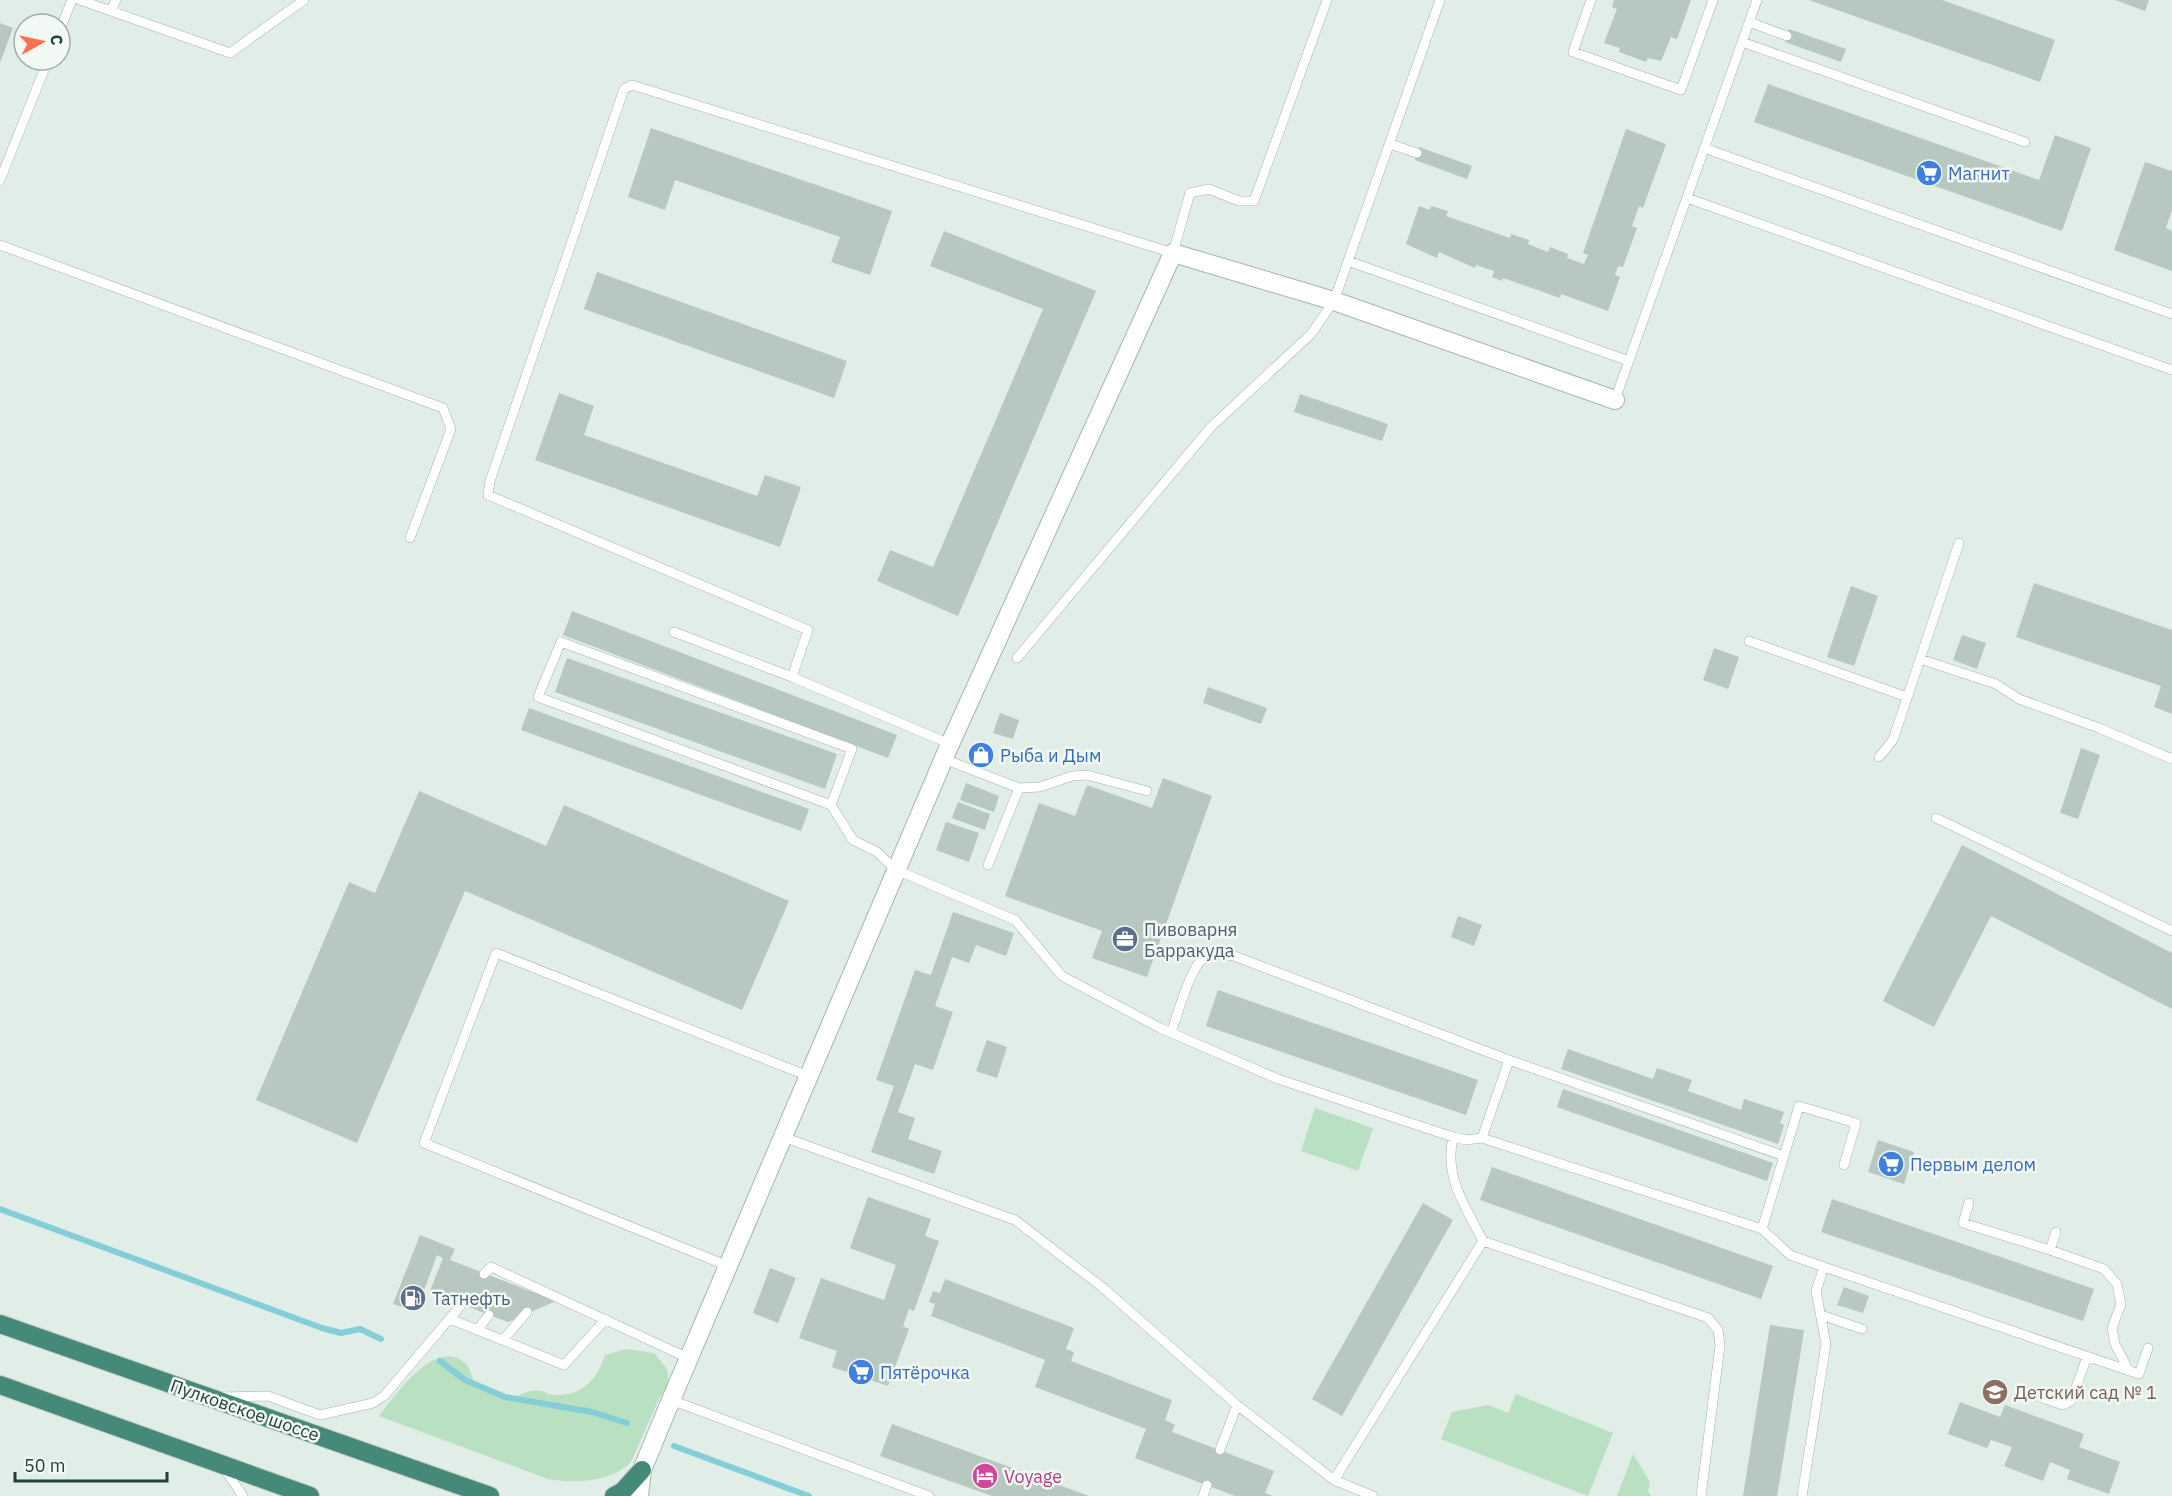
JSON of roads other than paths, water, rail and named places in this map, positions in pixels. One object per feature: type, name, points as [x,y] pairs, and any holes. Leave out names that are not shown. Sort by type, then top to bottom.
[{"type":"highway","name":"Пулковское шоссе","points":[[0,1324],[490,1496]]},
{"type":"highway","points":[[0,1385],[310,1496]]},
{"type":"highway","points":[[614,1496],[623,1491],[642,1470]]},
{"type":"street","points":[[639,1496],[642,1470],[688,1358],[947,751],[1173,253],[1334,301],[1615,400]]},
{"type":"lane","points":[[80,0],[230,52],[304,0]]},
{"type":"lane","points":[[111,11],[116,0]]},
{"type":"lane","points":[[792,677],[808,630],[488,495],[490,481],[624,89],[632,85],[1173,253],[1190,193],[1209,189],[1239,201],[1254,201],[1328,0]]},
{"type":"lane","points":[[1017,658],[1211,428],[1311,334],[1334,301],[1440,0]]},
{"type":"lane","points":[[1592,0],[1573,52],[1681,90],[1713,0]]},
{"type":"lane","points":[[1615,400],[1757,0]]},
{"type":"lane","points":[[1749,22],[1787,36]]},
{"type":"lane","points":[[1742,42],[2025,142]]},
{"type":"lane","points":[[0,180],[43,72]]},
{"type":"lane","points":[[1389,144],[1417,153]]},
{"type":"lane","points":[[1704,148],[2172,314]]},
{"type":"lane","points":[[1687,198],[2172,370]]},
{"type":"lane","points":[[0,245],[442,408],[451,429],[410,538]]},
{"type":"lane","points":[[1348,261],[1629,361]]},
{"type":"lane","points":[[1879,757],[1893,740],[1959,543]]},
{"type":"lane","points":[[674,632],[792,677],[1019,788],[1040,787],[1072,776],[1087,775],[1147,791]]},
{"type":"lane","points":[[1749,641],[1907,697]]},
{"type":"lane","points":[[831,805],[852,749],[561,642],[538,698],[831,805],[853,840],[877,852],[896,870],[1015,920],[1062,976],[1171,1033],[1278,1080],[1453,1137],[1466,1140],[1482,1138],[1762,1229],[1790,1255],[2128,1371],[2139,1374],[2148,1348]]},
{"type":"lane","points":[[1920,659],[1996,684],[2019,699],[2099,728],[2172,759]]},
{"type":"lane","points":[[988,865],[1019,788]]},
{"type":"lane","points":[[1936,818],[2172,931]]},
{"type":"lane","points":[[728,1266],[424,1143],[496,953],[808,1076]]},
{"type":"lane","points":[[1171,1033],[1195,968],[1204,957],[1220,954],[1234,956],[1509,1060],[1784,1156]]},
{"type":"lane","points":[[1482,1138],[1509,1060]]},
{"type":"lane","points":[[1762,1229],[1799,1106],[1856,1123],[1844,1165]]},
{"type":"lane","points":[[783,1137],[1015,1220],[1102,1287],[1237,1405],[1334,1480],[1373,1496]]},
{"type":"lane","points":[[1453,1137],[1450,1153],[1451,1175],[1483,1241],[1708,1318],[1718,1330],[1720,1346],[1701,1496]]},
{"type":"lane","points":[[1969,1203],[1963,1223],[2104,1269],[2117,1284],[2121,1304],[2112,1328],[2115,1344],[2128,1371]]},
{"type":"lane","points":[[2050,1250],[2056,1232]]},
{"type":"lane","points":[[1334,1480],[1483,1241]]},
{"type":"lane","points":[[484,1274],[491,1267],[516,1282],[606,1319],[688,1358]]},
{"type":"lane","points":[[1802,1496],[1826,1344],[1816,1291],[1824,1267]]},
{"type":"lane","points":[[209,1397],[268,1396],[320,1414],[373,1403],[384,1396],[462,1304]]},
{"type":"lane","points":[[503,1340],[527,1312]]},
{"type":"lane","points":[[478,1329],[489,1315]]},
{"type":"lane","points":[[1821,1315],[1862,1329]]},
{"type":"lane","points":[[450,1318],[564,1365],[606,1319]]},
{"type":"lane","points":[[2026,1392],[2063,1406],[2071,1401],[2087,1357]]},
{"type":"lane","points":[[671,1400],[929,1496]]},
{"type":"lane","points":[[1220,1450],[1237,1405]]},
{"type":"lane","points":[[222,1465],[243,1496]]},
{"type":"lane","points":[[1203,1496],[1207,1485]]},
{"type":"waterway","points":[[0,1209],[322,1328],[341,1333],[360,1329],[381,1339]]},
{"type":"waterway","points":[[440,1361],[465,1380],[505,1397],[592,1412],[627,1423]]},
{"type":"waterway","points":[[674,1446],[809,1496]]},
{"type":"place","name":"Магнит","points":[[1929,173]]},
{"type":"place","name":"Рыба и Дым","points":[[981,755]]},
{"type":"place","name":"Пивоварня Барракуда","points":[[1125,939]]},
{"type":"place","name":"Первым делом","points":[[1891,1164]]},
{"type":"place","name":"Татнефть","points":[[413,1298]]},
{"type":"place","name":"Пятёрочка","points":[[861,1372]]},
{"type":"place","name":"Детский сад № 1","points":[[1995,1392]]},
{"type":"place","name":"Voyage","points":[[985,1476]]}]
